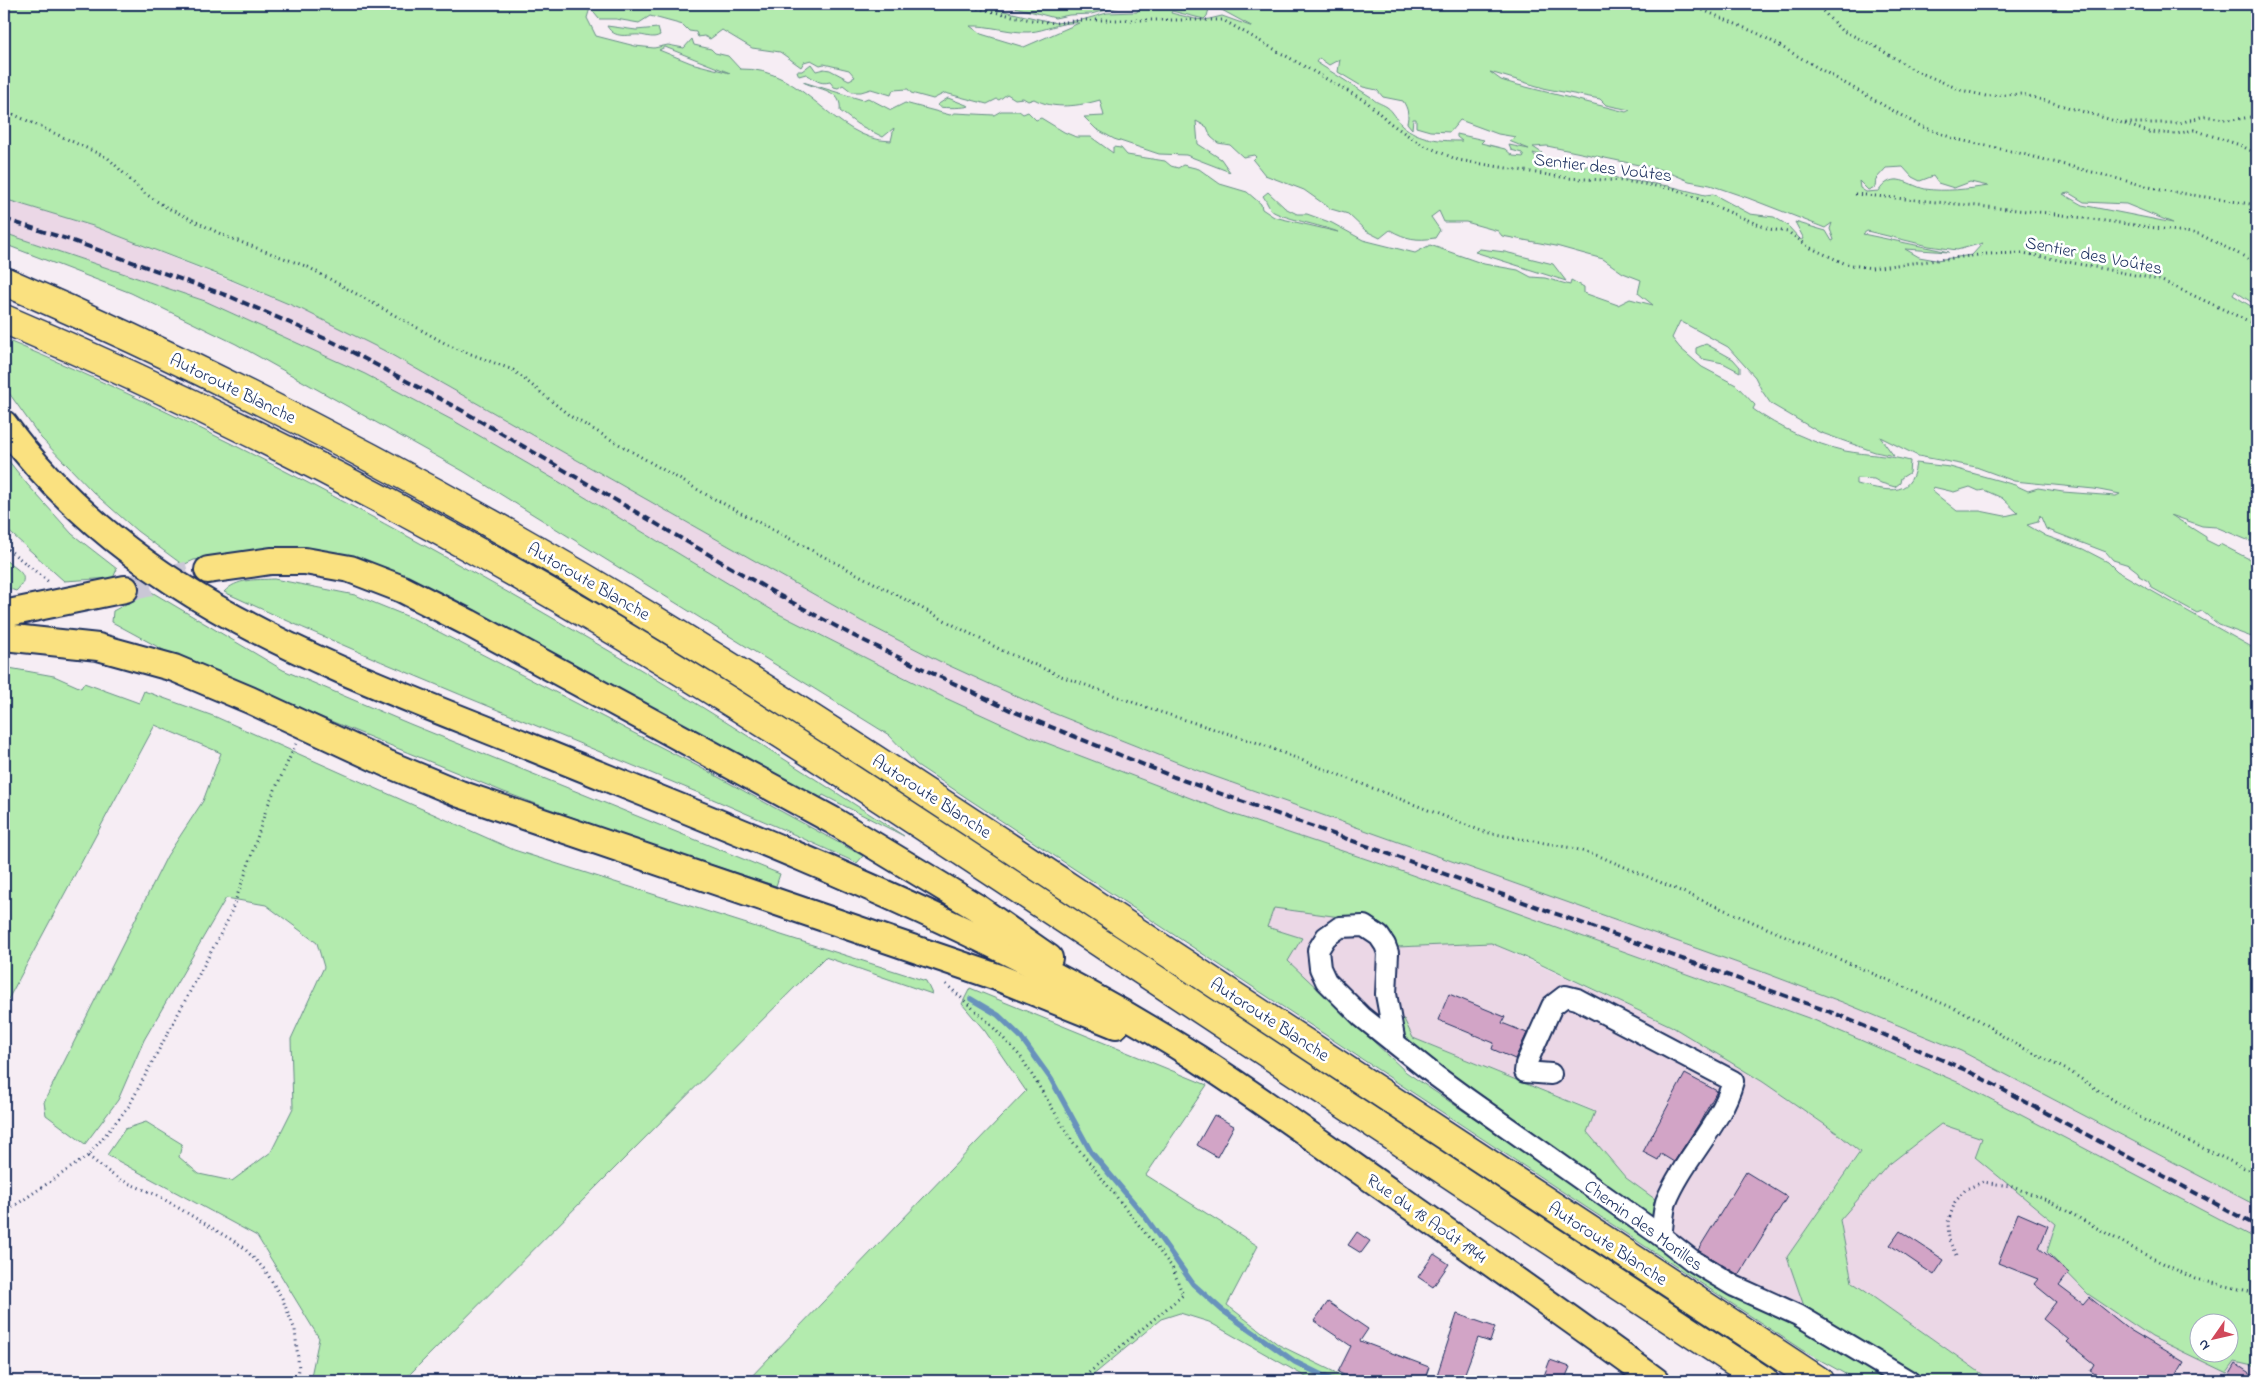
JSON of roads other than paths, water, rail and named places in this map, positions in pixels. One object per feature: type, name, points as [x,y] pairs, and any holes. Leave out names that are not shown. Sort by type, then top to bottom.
[{"type":"highway","name":"Autoroute Blanche","points":[[4,281],[191,366],[372,458],[552,559],[665,626],[896,772],[1819,1381]]},
{"type":"highway","name":"Autoroute Blanche","points":[[4,319],[172,394],[355,484],[536,585],[648,652],[879,797],[1764,1381]]},
{"type":"main road","points":[[4,424],[55,485],[105,533],[156,572],[231,618],[332,666],[748,833],[922,911],[1058,978],[1196,1057]]},
{"type":"main road","points":[[208,570],[271,561],[305,561],[350,569],[402,589],[469,623],[832,820],[976,906],[1141,1024]]},
{"type":"main road","points":[[4,614],[126,589]]},
{"type":"main road","points":[[4,637],[72,643],[125,653],[188,674],[388,764],[460,794],[997,977],[1196,1057]]},
{"type":"main road","name":"Rue du 18 Août 1944","points":[[1196,1057],[1656,1381]]},
{"type":"street","name":"Chemin des Morilles","points":[[1395,1043],[1386,994],[1388,953],[1385,945],[1379,936],[1364,926],[1340,927],[1326,937],[1318,950],[1318,957],[1326,981],[1362,1017],[1395,1043],[1466,1098],[1713,1274],[1734,1286],[1798,1315],[1909,1381]]},
{"type":"street","points":[[1551,1074],[1525,1072],[1526,1064],[1552,1006],[1565,996],[1577,999],[1671,1058],[1733,1080],[1729,1095],[1684,1167],[1666,1203],[1661,1236]]},
{"type":"waterway","points":[[971,999],[998,1015],[1020,1036],[1051,1079],[1091,1152],[1144,1215],[1193,1284],[1222,1310],[1295,1362],[1334,1381]]},
{"type":"tunnel","points":[[125,589],[208,570]]},
{"type":"railway","points":[[4,219],[70,240],[231,297],[333,342],[463,411],[773,592],[852,635],[1012,711],[1174,777],[1836,1014],[1968,1071],[2257,1226]]}]
